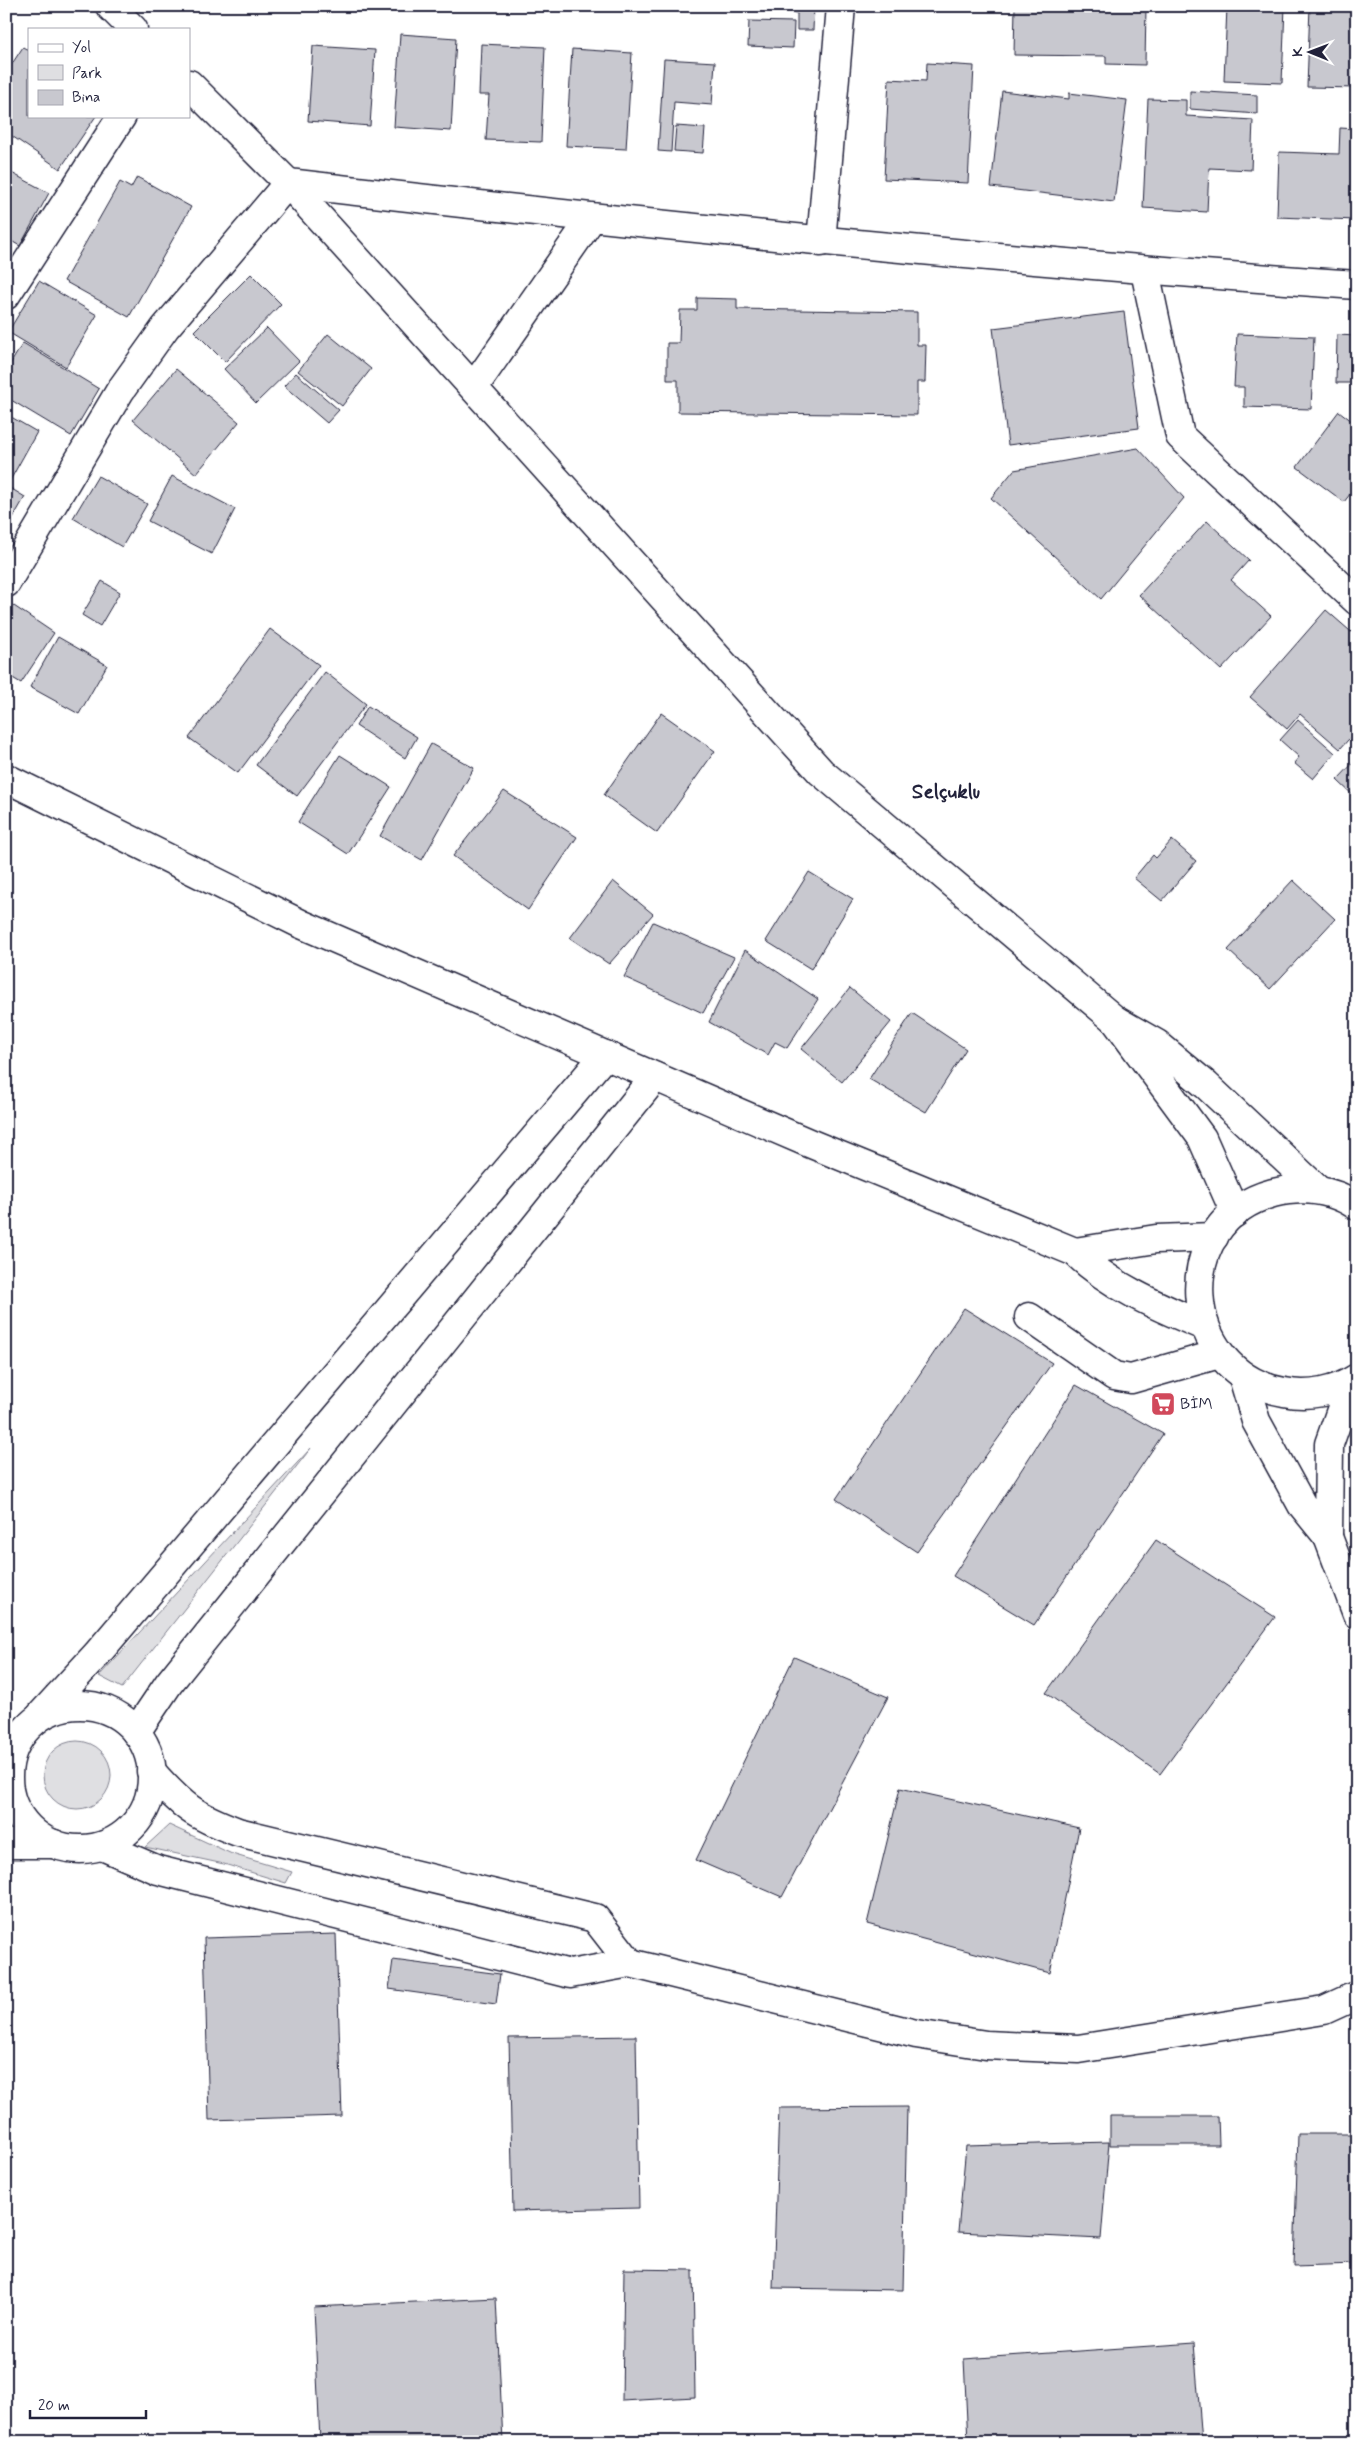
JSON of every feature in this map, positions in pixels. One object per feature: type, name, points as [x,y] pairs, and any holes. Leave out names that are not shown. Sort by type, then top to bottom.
[{"type":"street","points":[[110,6],[132,28]]},
{"type":"street","points":[[821,242],[841,6]]},
{"type":"street","points":[[190,85],[288,183],[821,772],[1115,1020],[1164,1050],[1206,1085],[1318,1190]]},
{"type":"street","points":[[6,295],[121,118]]},
{"type":"street","points":[[288,183],[591,219],[821,242],[1145,271],[1357,285]]},
{"type":"street","points":[[6,583],[120,391],[165,328],[288,183]]},
{"type":"street","points":[[474,387],[591,219]]},
{"type":"street","points":[[1145,271],[1180,436],[1357,601]]},
{"type":"street","points":[[6,778],[301,924],[809,1143],[1076,1252],[1094,1270],[1154,1304],[1204,1326]]},
{"type":"street","points":[[1115,1020],[1202,1138],[1235,1212]]},
{"type":"street","points":[[54,1844],[33,1832],[18,1814],[9,1791],[8,1767],[10,1748],[97,1654],[605,1055]]},
{"type":"street","points":[[136,1732],[175,1675],[655,1077]]},
{"type":"street","points":[[1354,1380],[1324,1392],[1296,1394],[1268,1389],[1243,1377],[1219,1354],[1204,1326],[1198,1296],[1202,1265],[1214,1236],[1235,1212],[1260,1197],[1289,1189],[1318,1190],[1346,1199],[1357,1206]]},
{"type":"street","points":[[1076,1252],[1156,1239],[1214,1236]]},
{"type":"street","points":[[1029,1316],[1114,1376],[1131,1379],[1219,1354]]},
{"type":"street","points":[[1243,1377],[1256,1421],[1302,1505],[1328,1537],[1357,1614]]},
{"type":"street","points":[[1328,1537],[1329,1444],[1354,1380]]},
{"type":"street","points":[[6,1844],[54,1844],[78,1849],[102,1846],[123,1835],[139,1817],[150,1795],[151,1771],[146,1750],[136,1732],[121,1717],[103,1708],[81,1704],[61,1707],[41,1715]]},
{"type":"street","points":[[151,1771],[178,1802],[202,1819],[238,1832],[595,1918],[630,1963]]},
{"type":"street","points":[[102,1846],[158,1870],[570,1974],[630,1963],[916,2034],[986,2044],[1078,2049],[1324,2010],[1357,1995]]},
{"type":"green space","points":[[311,1448],[122,1688],[99,1676]]},
{"type":"green space","points":[[77,1741],[90,1744],[101,1751],[108,1762],[111,1775],[108,1788],[101,1799],[90,1806],[77,1809],[64,1806],[53,1799],[46,1788],[43,1775],[46,1762],[53,1751],[64,1744]]},
{"type":"green space","points":[[169,1825],[232,1854],[292,1872],[286,1883],[224,1864],[145,1847]]},
{"type":"building","points":[[749,6],[814,6],[813,30],[797,30],[797,13],[748,10]]},
{"type":"building","points":[[1015,6],[1146,6],[1145,65],[1106,64],[1106,56],[1014,55]]},
{"type":"building","points":[[1227,6],[1285,6],[1282,83],[1224,81]]},
{"type":"building","points":[[1310,6],[1357,6],[1357,88],[1307,87]]},
{"type":"building","points":[[749,21],[794,22],[793,48],[748,46]]},
{"type":"building","points":[[6,29],[11,31],[6,39]]},
{"type":"building","points":[[400,34],[456,38],[451,131],[394,127]]},
{"type":"building","points":[[481,44],[545,47],[541,142],[486,140],[489,95],[479,95]]},
{"type":"building","points":[[313,46],[375,50],[370,126],[308,121]]},
{"type":"building","points":[[23,47],[28,50],[28,118],[95,118],[60,169],[6,132],[6,73]]},
{"type":"building","points":[[572,49],[632,53],[626,149],[566,146]]},
{"type":"building","points":[[664,59],[715,62],[712,105],[674,102],[671,152],[658,151]]},
{"type":"building","points":[[927,63],[974,66],[968,183],[884,179],[889,79],[926,81]]},
{"type":"building","points":[[1002,91],[1069,99],[1069,93],[1127,100],[1114,202],[991,187]]},
{"type":"building","points":[[1190,91],[1257,95],[1257,114],[1190,109]]},
{"type":"building","points":[[1148,99],[1186,100],[1186,116],[1253,120],[1251,170],[1209,168],[1207,212],[1143,208]]},
{"type":"building","points":[[676,126],[705,128],[703,153],[674,151]]},
{"type":"building","points":[[1340,128],[1357,129],[1357,220],[1277,217],[1279,152],[1339,154]]},
{"type":"building","points":[[6,170],[49,193],[20,246],[6,238]]},
{"type":"building","points":[[137,177],[191,207],[129,317],[64,281],[120,182],[131,188]]},
{"type":"building","points":[[251,274],[281,304],[225,362],[194,331]]},
{"type":"building","points":[[39,281],[97,315],[66,367],[8,332]]},
{"type":"building","points":[[697,298],[737,299],[737,309],[917,312],[917,345],[926,345],[925,382],[917,382],[917,415],[678,412],[678,380],[667,380],[667,343],[679,343],[680,310],[697,310]]},
{"type":"building","points":[[1124,312],[1139,428],[1008,445],[993,328]]},
{"type":"building","points":[[267,328],[299,361],[256,403],[224,369]]},
{"type":"building","points":[[328,334],[371,369],[342,406],[298,371]]},
{"type":"building","points":[[1237,334],[1314,337],[1311,409],[1244,407],[1244,387],[1234,387]]},
{"type":"building","points":[[1337,335],[1357,336],[1357,383],[1336,383]]},
{"type":"building","points":[[23,343],[99,389],[71,436],[6,397],[6,371]]},
{"type":"building","points":[[176,369],[239,422],[196,474],[133,420]]},
{"type":"building","points":[[296,373],[339,410],[327,423],[284,386]]},
{"type":"building","points":[[1339,411],[1357,425],[1357,485],[1344,502],[1297,467]]},
{"type":"building","points":[[6,414],[37,432],[7,486],[25,497],[6,530]]},
{"type":"building","points":[[1138,448],[1184,498],[1101,599],[991,498],[1014,470]]},
{"type":"building","points":[[98,476],[147,504],[122,547],[73,518]]},
{"type":"building","points":[[172,476],[235,509],[212,554],[148,521]]},
{"type":"building","points":[[1207,521],[1249,560],[1231,580],[1271,616],[1221,670],[1139,595]]},
{"type":"building","points":[[102,581],[120,592],[100,626],[82,615]]},
{"type":"building","points":[[11,604],[54,633],[21,683],[6,674],[6,611]]},
{"type":"building","points":[[1326,610],[1357,637],[1357,730],[1340,749],[1300,714],[1287,729],[1250,697]]},
{"type":"building","points":[[270,629],[319,665],[238,773],[189,738]]},
{"type":"building","points":[[58,637],[107,665],[79,714],[30,687]]},
{"type":"building","points":[[325,672],[366,704],[297,796],[256,765]]},
{"type":"building","points":[[368,706],[417,737],[405,758],[356,726]]},
{"type":"building","points":[[661,713],[715,751],[657,833],[604,795]]},
{"type":"building","points":[[1298,720],[1335,753],[1313,779],[1294,763],[1299,757],[1280,740]]},
{"type":"building","points":[[431,744],[474,768],[422,860],[380,836]]},
{"type":"building","points":[[340,755],[391,787],[348,854],[298,822]]},
{"type":"building","points":[[1357,759],[1357,799],[1337,780]]},
{"type":"building","points":[[504,791],[577,837],[528,910],[453,856]]},
{"type":"building","points":[[1172,840],[1196,861],[1162,901],[1134,878],[1153,855],[1156,858]]},
{"type":"building","points":[[809,872],[853,899],[811,969],[766,941]]},
{"type":"building","points":[[1293,880],[1335,919],[1270,989],[1228,950]]},
{"type":"building","points":[[613,881],[653,914],[609,964],[570,938]]},
{"type":"building","points":[[653,922],[734,957],[703,1013],[624,977]]},
{"type":"building","points":[[745,950],[818,999],[787,1048],[775,1042],[768,1055],[709,1022]]},
{"type":"building","points":[[850,988],[891,1022],[842,1082],[801,1049]]},
{"type":"building","points":[[912,1013],[966,1049],[926,1112],[869,1079]]},
{"type":"building","points":[[964,1308],[1052,1363],[917,1552],[836,1499]]},
{"type":"building","points":[[1076,1385],[1163,1434],[1034,1625],[953,1576]]},
{"type":"building","points":[[1156,1540],[1275,1617],[1160,1774],[1046,1693]]},
{"type":"building","points":[[794,1657],[888,1697],[782,1897],[696,1860]]},
{"type":"building","points":[[900,1788],[1079,1828],[1050,1973],[867,1924]]},
{"type":"building","points":[[336,1934],[342,2116],[209,2120],[204,1938]]},
{"type":"building","points":[[393,1960],[500,1974],[496,2004],[389,1989]]},
{"type":"building","points":[[636,2036],[639,2208],[513,2211],[509,2038]]},
{"type":"building","points":[[907,2107],[903,2290],[773,2288],[779,2108]]},
{"type":"building","points":[[1110,2116],[1218,2116],[1219,2145],[1110,2145]]},
{"type":"building","points":[[1298,2134],[1357,2134],[1357,2264],[1294,2266]]},
{"type":"building","points":[[1109,2142],[1101,2239],[958,2232],[966,2146]]},
{"type":"building","points":[[624,2269],[693,2270],[695,2397],[622,2401]]},
{"type":"building","points":[[496,2298],[503,2442],[320,2442],[314,2307]]},
{"type":"building","points":[[1194,2343],[1202,2442],[968,2442],[964,2359]]},
{"type":"place","name":"BİM","points":[[1163,1404]]},
{"type":"district","name":"Selçuklu","points":[[946,792]]}]
